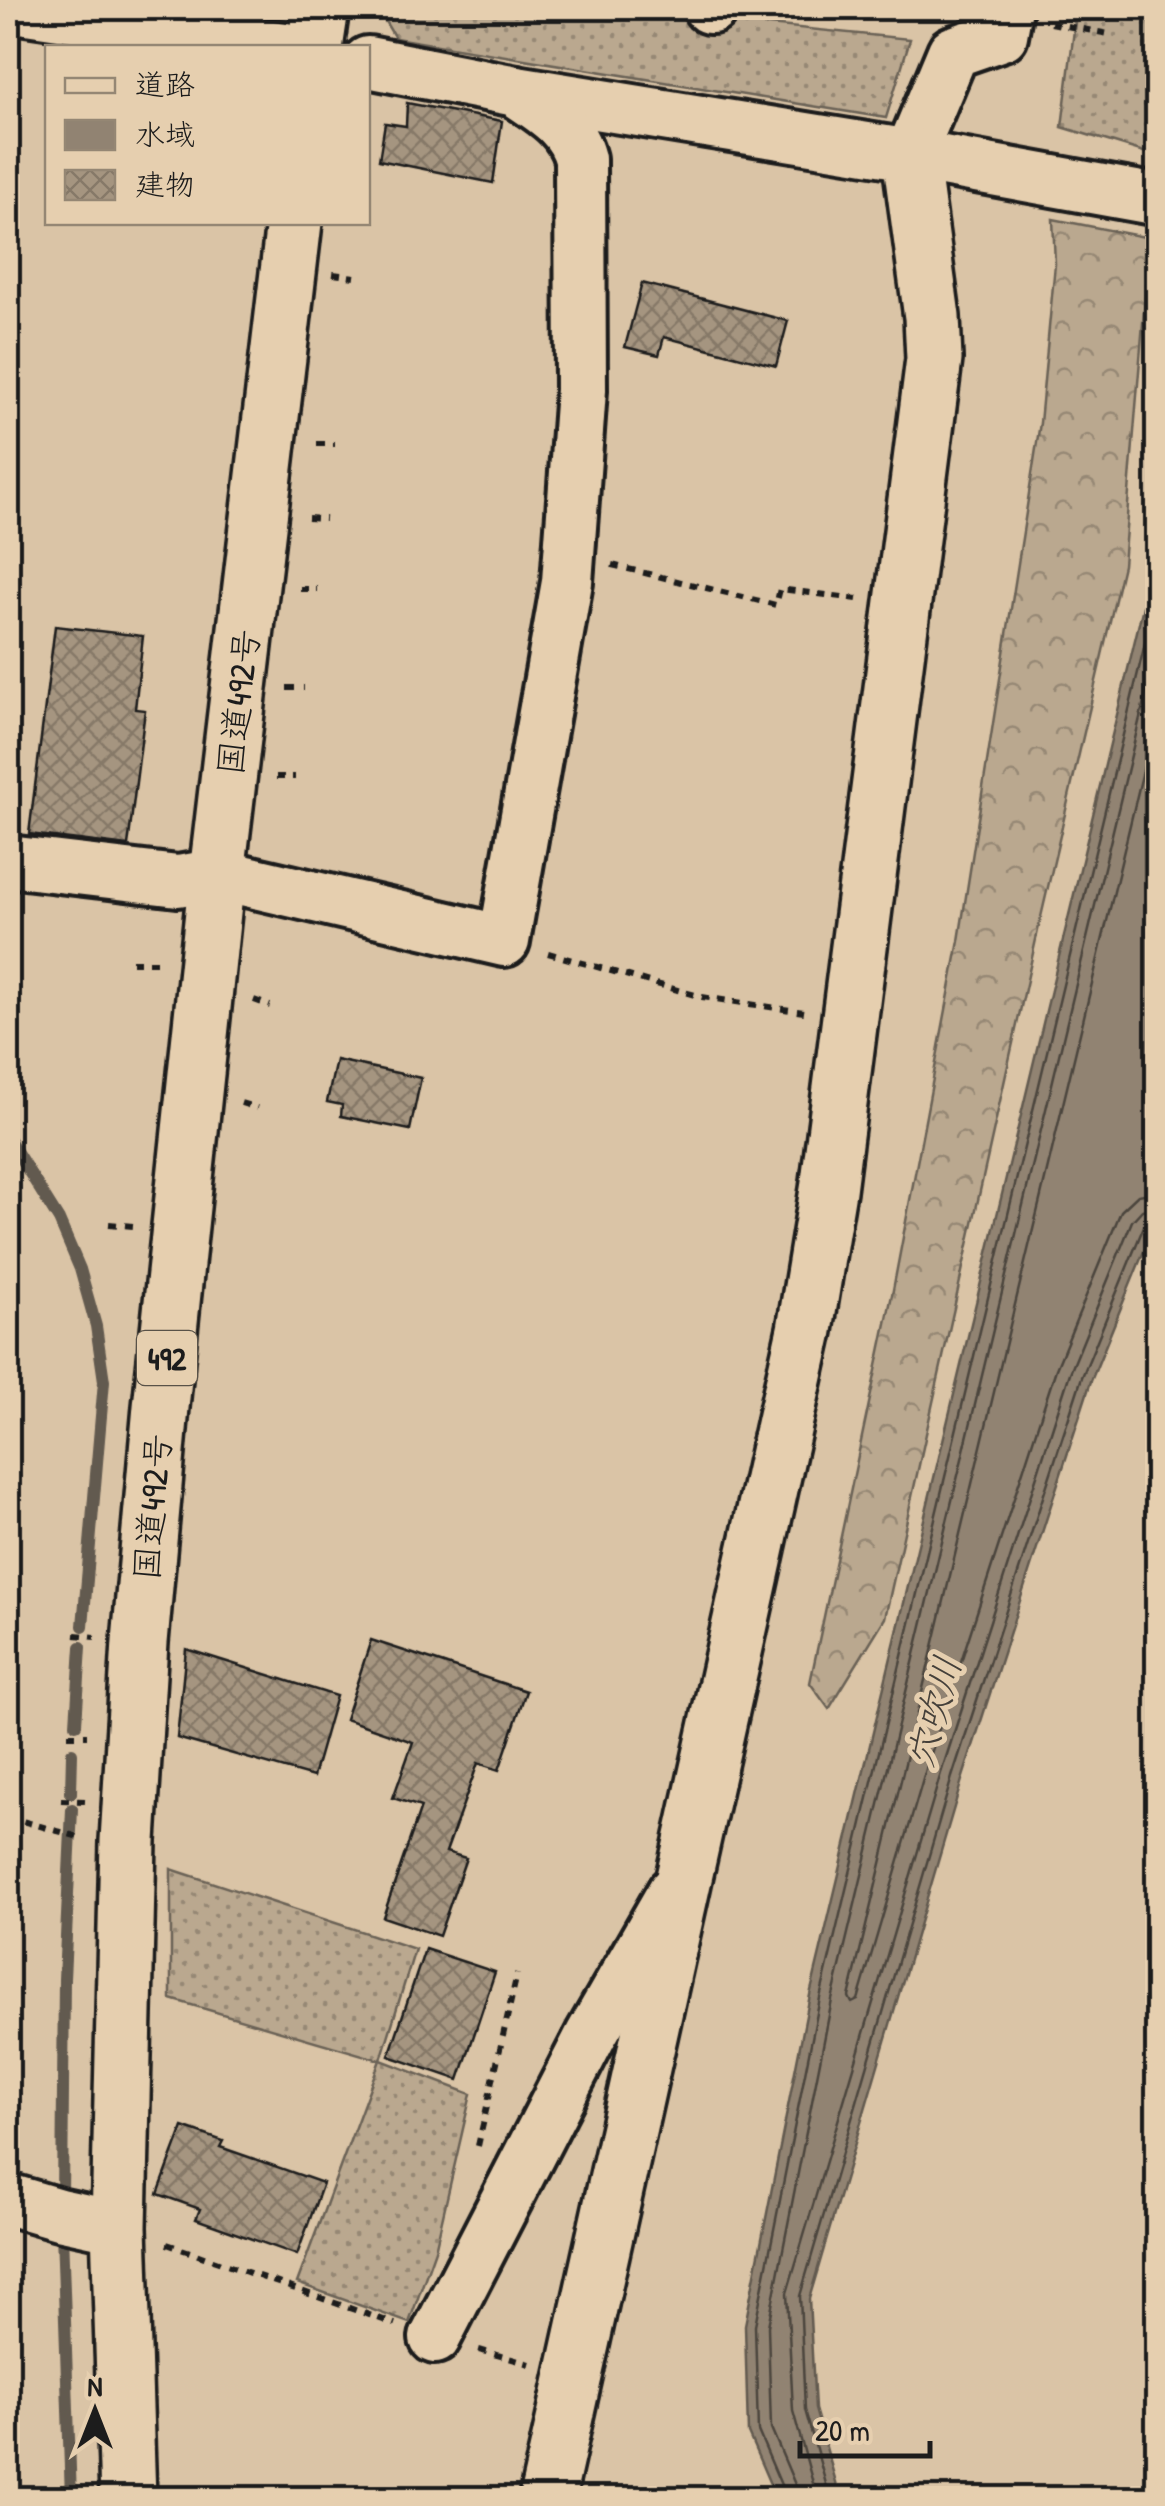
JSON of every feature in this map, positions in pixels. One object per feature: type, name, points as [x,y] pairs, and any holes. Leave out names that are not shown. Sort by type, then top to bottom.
[{"type":"main road","points":[[315,45],[321,8]]},
{"type":"main road","points":[[547,2498],[805,1330],[828,1190],[934,359],[910,155]]},
{"type":"main road","name":"国道492号","points":[[128,2498],[135,2233],[128,1841],[140,1642],[218,874],[294,225]]},
{"type":"street","points":[[20,8],[265,45]]},
{"type":"street","points":[[910,155],[953,52],[1002,35],[1025,15]]},
{"type":"street","points":[[370,62],[516,91],[1158,200]]},
{"type":"street","points":[[8,861],[178,881],[218,874],[504,941],[567,582],[581,390],[580,159],[576,144],[561,123],[516,91]]},
{"type":"street","points":[[435,2338],[592,2034],[686,1869]]},
{"type":"street","points":[[8,2199],[135,2233]]},
{"type":"path","points":[[1025,15],[1109,34]]},
{"type":"path","points":[[569,560],[623,566],[776,605],[780,589],[902,606]]},
{"type":"path","points":[[504,941],[702,997],[850,1019]]},
{"type":"path","points":[[132,962],[169,962]]},
{"type":"path","points":[[108,1224],[140,1227]]},
{"type":"path","points":[[75,1635],[96,1637]]},
{"type":"path","points":[[68,1735],[94,1736]]},
{"type":"path","points":[[61,1800],[91,1802]]},
{"type":"path","points":[[8,1817],[86,1839]]},
{"type":"path","points":[[135,2233],[435,2338],[574,2376]]},
{"type":"green space","points":[[377,8],[596,8],[910,39],[886,118],[395,38]]},
{"type":"green space","points":[[1052,8],[1157,8],[1157,156],[1062,127],[1075,22],[1050,14]]},
{"type":"green space","points":[[1053,219],[1150,238],[1123,565],[885,1618],[829,1709],[810,1683],[893,1290],[959,941],[1040,423],[1055,264]]},
{"type":"green space","points":[[171,1869],[415,1949],[381,2060],[471,2094],[435,2250],[409,2323],[297,2283],[380,2060],[171,1999]]},
{"type":"water","name":"穴吹川","points":[[1157,548],[1157,1219],[1091,1381],[962,1780],[809,2299],[815,2409],[840,2496],[847,2498],[776,2498],[748,2433],[745,2325],[810,1995]]},
{"type":"building","points":[[407,103],[502,121],[493,183],[379,160],[385,123],[406,126]]},
{"type":"building","points":[[642,283],[788,321],[776,366],[664,337],[659,355],[625,347]]},
{"type":"building","points":[[55,626],[143,636],[135,709],[145,710],[128,846],[29,834]]},
{"type":"building","points":[[336,1060],[421,1078],[410,1130],[341,1116],[342,1105],[327,1102]]},
{"type":"building","points":[[371,1640],[526,1691],[499,1770],[478,1763],[446,1852],[466,1858],[439,1936],[383,1917],[421,1807],[393,1798],[413,1742],[345,1719]]},
{"type":"building","points":[[186,1649],[336,1696],[313,1777],[177,1738]]},
{"type":"building","points":[[425,1949],[495,1972],[459,2080],[389,2056]]},
{"type":"building","points":[[183,2127],[223,2141],[220,2147],[323,2183],[297,2255],[196,2219],[200,2209],[158,2194]]},
{"type":"waterway","points":[[8,1138],[59,1220],[80,1269],[96,1326],[104,1381],[83,1626]]},
{"type":"waterway","points":[[76,1724],[81,1647]]},
{"type":"waterway","points":[[71,1793],[72,1753]]},
{"type":"waterway","points":[[62,2200],[64,1979],[72,1809]]},
{"type":"waterway","points":[[62,2232],[71,2498]]}]
